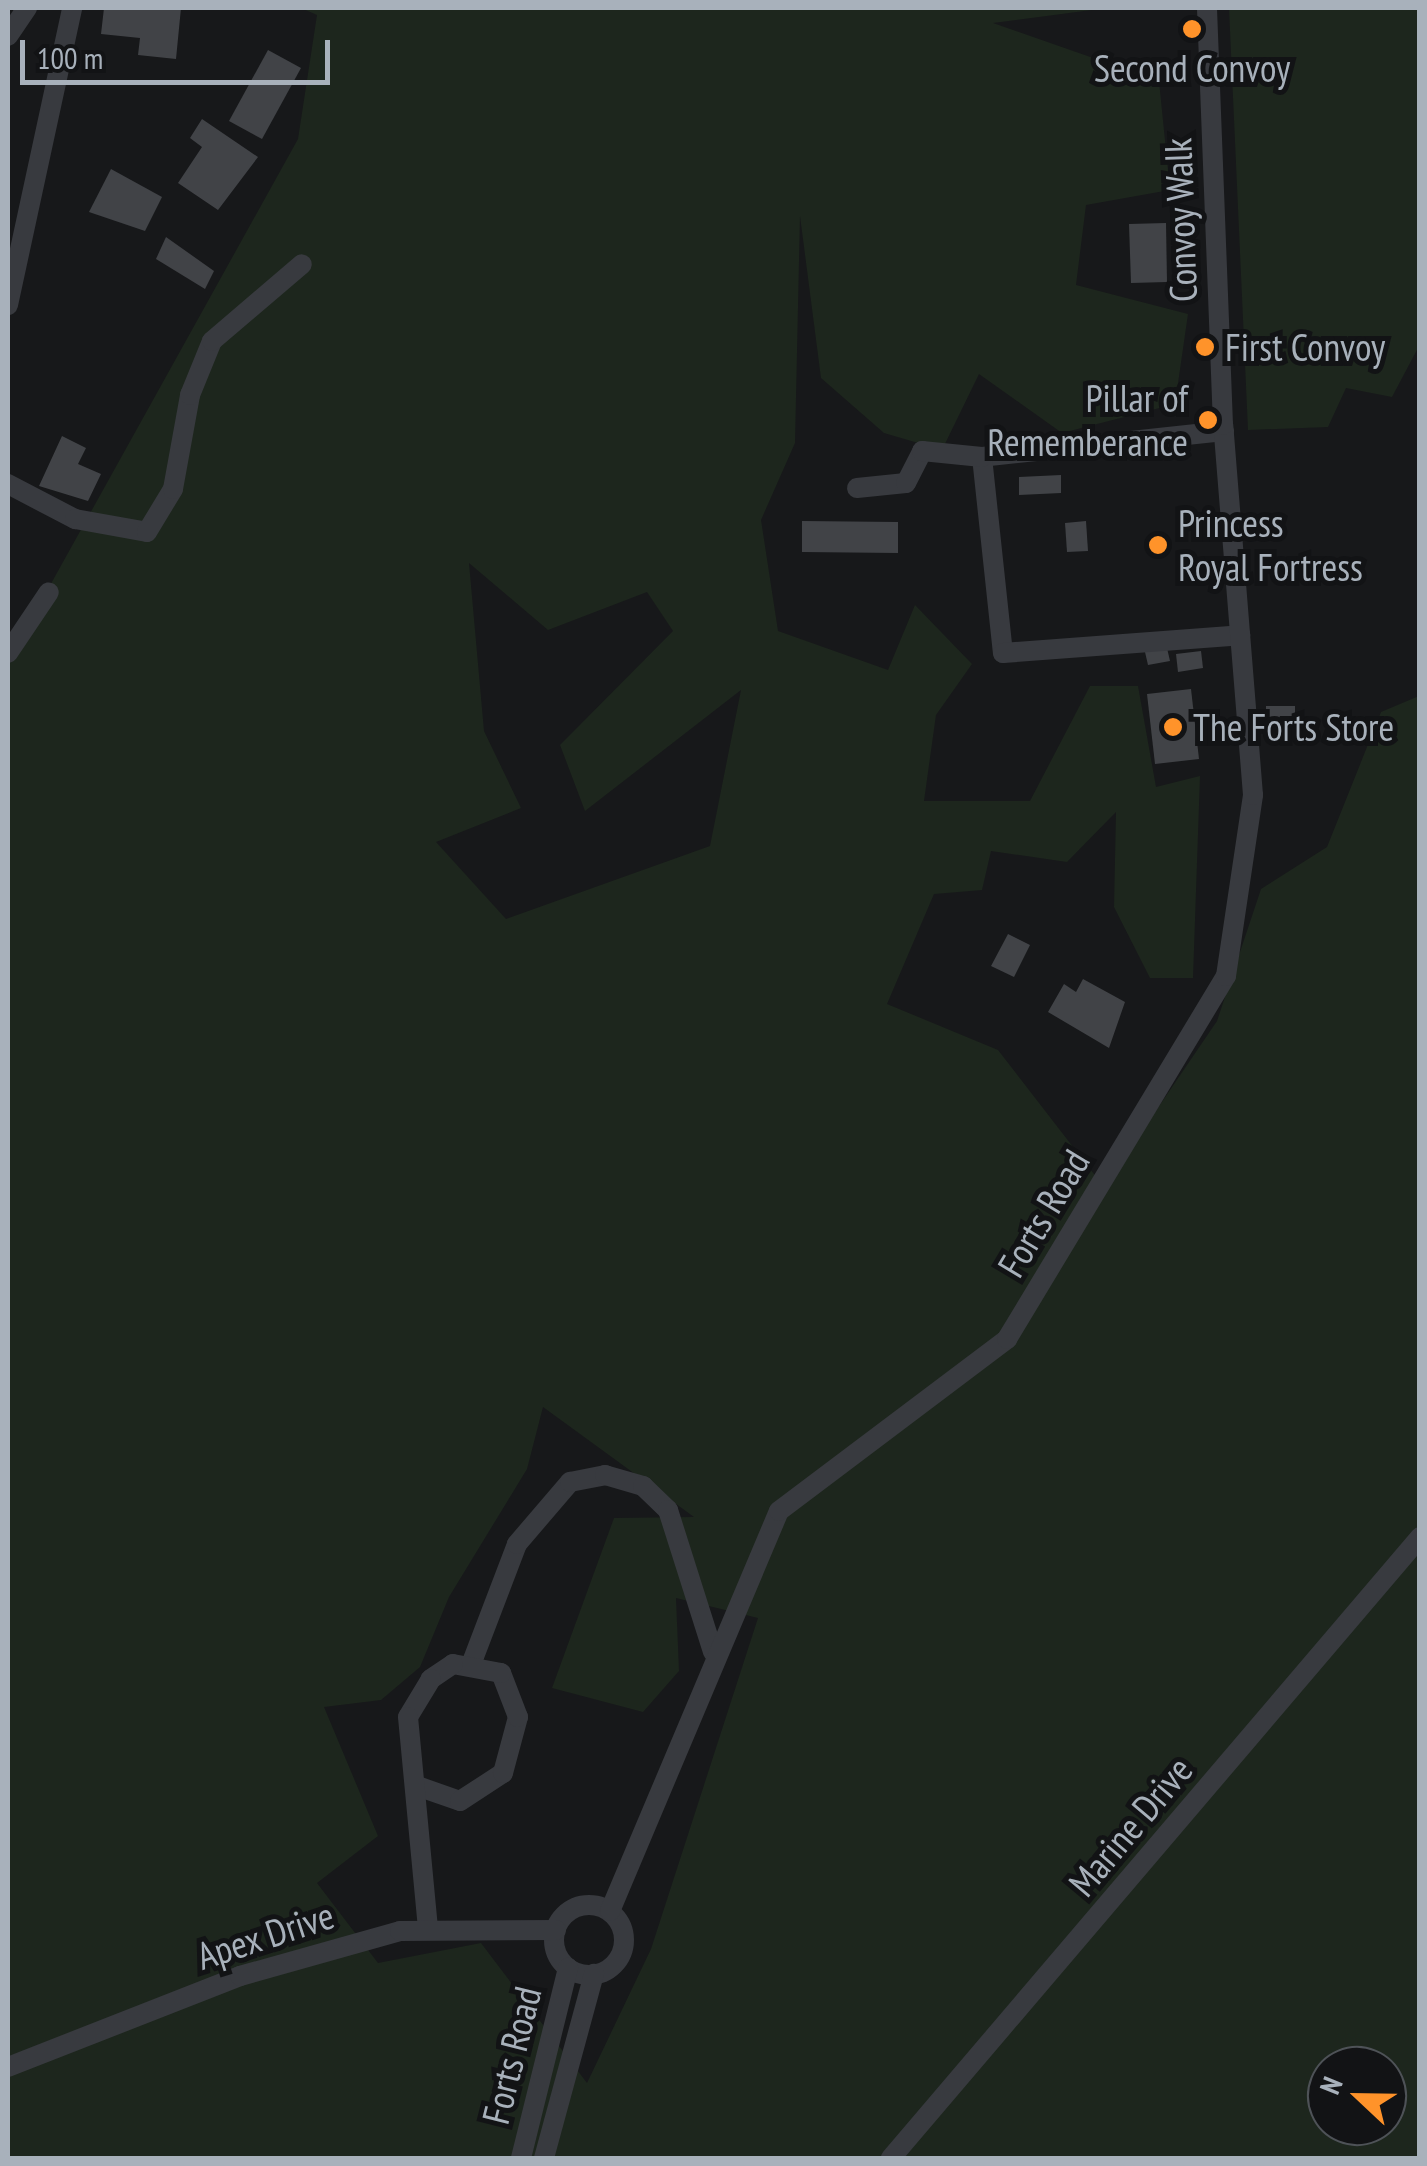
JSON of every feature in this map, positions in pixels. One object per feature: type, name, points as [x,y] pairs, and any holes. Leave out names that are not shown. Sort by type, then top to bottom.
[{"type":"street","points":[[8,36],[27,8]]},
{"type":"street","points":[[8,305],[72,8]]},
{"type":"street","name":"Convoy Walk","points":[[1207,8],[1224,430]]},
{"type":"street","points":[[8,484],[75,518],[146,532],[173,489],[190,394],[212,341],[302,264]]},
{"type":"street","points":[[857,488],[906,483],[922,451],[982,456],[1224,430]]},
{"type":"street","name":"Forts Road","points":[[610,1911],[714,1652],[780,1511],[1007,1339],[1226,976],[1254,794],[1224,430]]},
{"type":"street","points":[[982,456],[1003,653],[1240,635]]},
{"type":"street","points":[[8,653],[49,592]]},
{"type":"street","points":[[472,1662],[518,1544],[570,1482],[604,1475],[643,1486],[668,1510],[714,1652]]},
{"type":"street","name":"Marine Drive","points":[[892,2158],[1420,1536]]},
{"type":"street","points":[[420,1787],[447,1801],[473,1798],[512,1754],[514,1692],[500,1673],[472,1662],[442,1670],[412,1706],[406,1763],[420,1787],[428,1926]]},
{"type":"street","points":[[578,1906],[610,1911],[623,1948],[594,1974],[568,1968],[556,1930],[578,1906]]},
{"type":"street","name":"Apex Drive","points":[[8,2067],[240,1976],[428,1926],[556,1930]]},
{"type":"street","name":"Forts Road","points":[[521,2158],[568,1968]]},
{"type":"street","name":"Forts Road","points":[[544,2158],[594,1974]]},
{"type":"shaded area","points":[[301,8],[1107,8],[993,23],[1159,81],[1170,190],[1086,205],[1076,285],[1188,314],[1175,404],[1062,433],[979,374],[942,450],[884,433],[821,378],[800,216],[795,443],[761,520],[778,631],[888,670],[915,605],[972,664],[936,715],[924,801],[1030,801],[1090,686],[1138,686],[1156,787],[1200,776],[1193,978],[1150,978],[1114,907],[1116,812],[1067,862],[991,851],[982,890],[934,894],[887,1004],[998,1050],[1104,1187],[1217,1021],[1261,889],[1327,847],[1381,712],[1419,696],[1419,2158],[8,2158],[8,661],[298,139],[317,15]],"holes":[[[469,563],[548,630],[647,592],[673,631],[560,745],[585,811],[741,690],[710,846],[506,919],[436,842],[521,808],[484,731]],[[543,1407],[694,1517],[614,1518],[552,1688],[643,1712],[679,1671],[676,1598],[758,1618],[651,1949],[587,2083],[481,1943],[378,1963],[317,1883],[378,1836],[324,1707],[381,1700],[420,1667],[449,1597],[527,1469]]]},
{"type":"shaded area","points":[[1229,8],[1419,8],[1419,346],[1392,397],[1346,388],[1328,427],[1248,430]]},
{"type":"building","points":[[104,8],[181,8],[176,59],[138,55],[140,38],[101,34]]},
{"type":"building","points":[[268,50],[301,68],[262,139],[229,121]]},
{"type":"building","points":[[202,119],[258,157],[218,210],[178,183],[202,147],[190,138]]},
{"type":"building","points":[[111,169],[162,197],[145,231],[89,212]]},
{"type":"building","points":[[1166,223],[1167,282],[1131,283],[1129,224]]},
{"type":"building","points":[[166,237],[214,271],[205,289],[156,259]]},
{"type":"building","points":[[62,436],[86,448],[78,464],[101,474],[88,501],[39,486]]},
{"type":"building","points":[[1061,475],[1061,493],[1019,495],[1019,477]]},
{"type":"building","points":[[802,521],[898,522],[898,553],[802,552]]},
{"type":"building","points":[[1086,521],[1088,551],[1067,552],[1065,523]]},
{"type":"building","points":[[1167,648],[1170,661],[1148,665],[1145,652]]},
{"type":"building","points":[[1201,651],[1203,668],[1178,672],[1176,654]]},
{"type":"building","name":"The Forts Store","points":[[1191,689],[1199,759],[1155,764],[1147,694]]},
{"type":"building","points":[[1266,706],[1295,706],[1295,733],[1266,733]]},
{"type":"building","points":[[1008,934],[1030,945],[1014,977],[991,966]]},
{"type":"building","points":[[1083,979],[1125,1002],[1109,1048],[1048,1012],[1064,984],[1076,992]]},
{"type":"place","name":"Second Convoy","points":[[1192,29]]},
{"type":"place","name":"First Convoy","points":[[1205,347]]},
{"type":"place","name":"Pillar of Rememberance","points":[[1208,420]]},
{"type":"place","name":"Princess Royal Fortress","points":[[1158,545]]},
{"type":"place","name":"The Forts Store","points":[[1173,727]]}]
